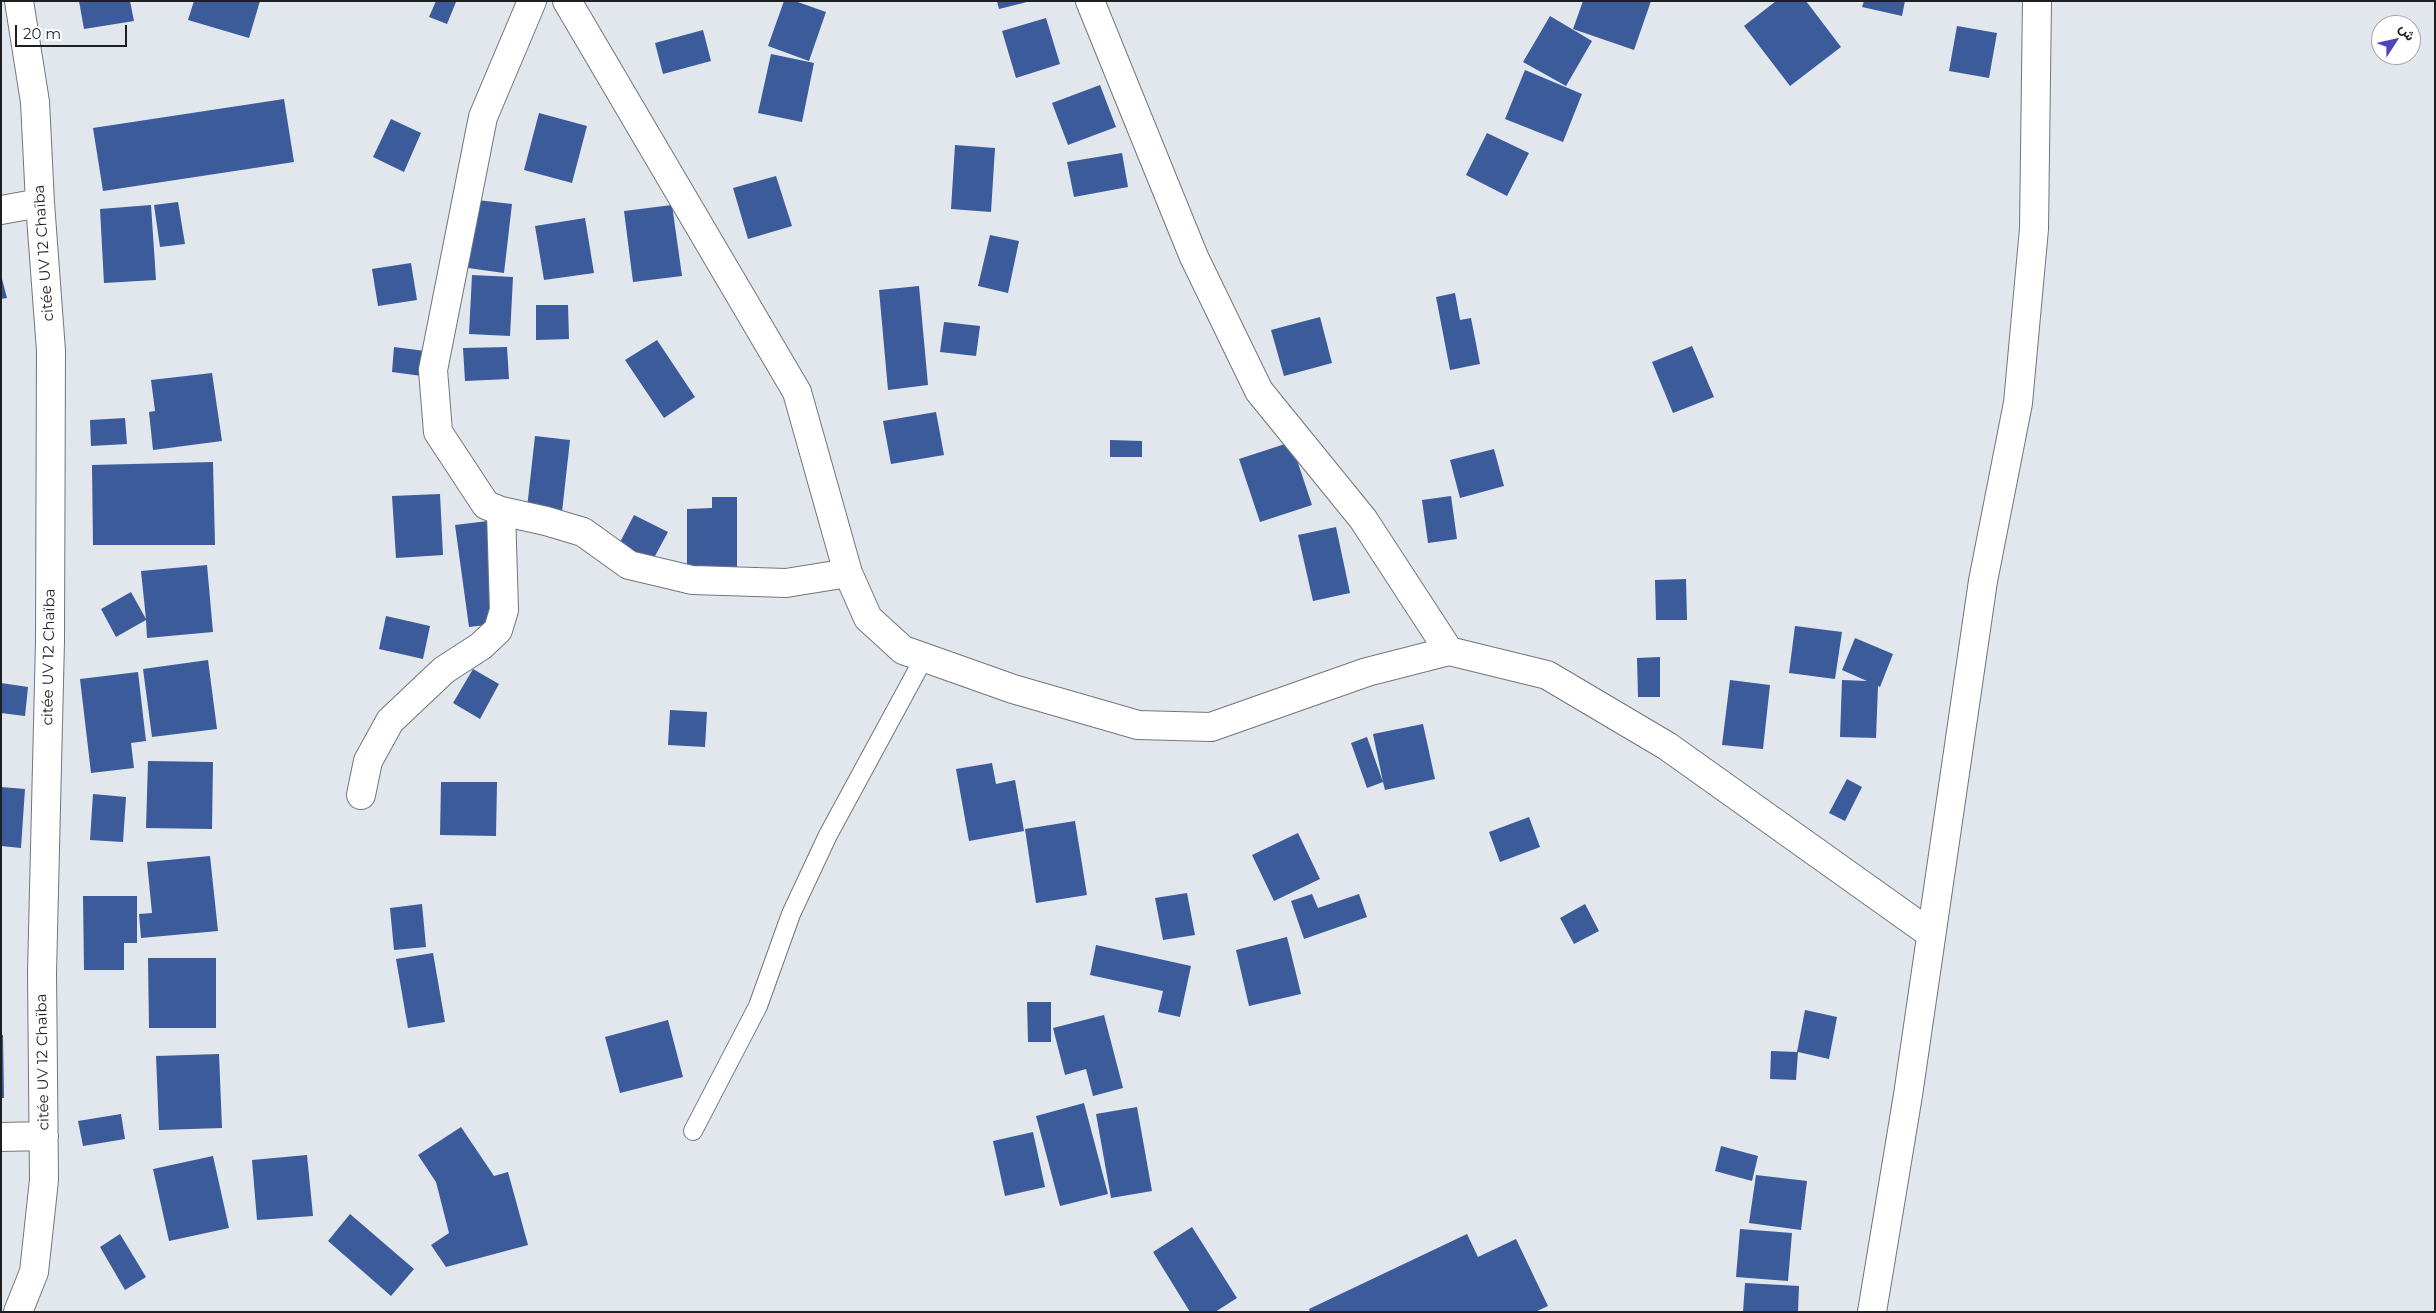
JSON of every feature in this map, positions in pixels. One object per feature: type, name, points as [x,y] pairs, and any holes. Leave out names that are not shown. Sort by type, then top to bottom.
[{"type":"street","name":"citée UV 12 Chaïba","points":[[18,1312],[34,1272],[44,1180],[42,973],[50,641],[51,351],[40,203],[36,102],[19,1]]},
{"type":"street","points":[[532,1],[483,117],[433,370],[438,432],[486,505],[501,511],[546,521],[582,532],[629,565],[692,580],[786,583],[848,572]]},
{"type":"street","points":[[567,1],[797,392],[848,572],[868,618],[904,650],[1013,689],[1138,725],[1211,727],[1367,672],[1449,651],[1547,675],[1667,746],[1931,934]]},
{"type":"street","points":[[1090,1],[1194,258],[1259,391],[1364,519],[1449,651]]},
{"type":"street","points":[[1872,1312],[1931,934],[1983,581],[2018,403],[2034,229],[2037,1]]},
{"type":"street","points":[[1,210],[40,203]]},
{"type":"street","points":[[361,795],[368,761],[390,721],[444,670],[481,646],[498,630],[504,610],[501,511]]},
{"type":"street","points":[[1,1138],[44,1136]]},
{"type":"lane","points":[[693,1131],[758,1006],[791,914],[828,835],[924,658]]},
{"type":"building","points":[[79,1],[130,1],[134,21],[84,29]]},
{"type":"building","points":[[194,1],[260,1],[249,38],[188,20]]},
{"type":"building","points":[[436,1],[456,2],[447,24],[429,17]]},
{"type":"building","points":[[784,1],[795,1],[826,12],[809,61],[768,46]]},
{"type":"building","points":[[997,1],[1027,1],[1027,2],[999,9]]},
{"type":"building","points":[[1583,1],[1651,1],[1634,50],[1573,29]]},
{"type":"building","points":[[1776,1],[1806,1],[1841,47],[1790,86],[1744,26]]},
{"type":"building","points":[[1864,1],[1905,1],[1902,16],[1862,7]]},
{"type":"building","points":[[1550,16],[1592,41],[1566,86],[1523,62]]},
{"type":"building","points":[[1046,18],[1060,64],[1016,78],[1002,31]]},
{"type":"building","points":[[1957,26],[1997,33],[1989,78],[1949,71]]},
{"type":"building","points":[[703,30],[711,61],[663,74],[655,43]]},
{"type":"building","points":[[771,54],[814,63],[802,122],[758,113]]},
{"type":"building","points":[[1525,70],[1582,94],[1563,142],[1505,119]]},
{"type":"building","points":[[1100,85],[1116,127],[1068,145],[1052,103]]},
{"type":"building","points":[[284,99],[294,162],[103,191],[93,128]]},
{"type":"building","points":[[539,113],[587,126],[572,183],[524,170]]},
{"type":"building","points":[[391,119],[421,133],[404,172],[373,157]]},
{"type":"building","points":[[1487,133],[1529,153],[1507,196],[1466,175]]},
{"type":"building","points":[[955,145],[995,148],[991,212],[951,209]]},
{"type":"building","points":[[1122,153],[1128,187],[1074,197],[1067,162]]},
{"type":"building","points":[[776,176],[792,226],[748,239],[733,188]]},
{"type":"building","points":[[477,200],[512,204],[504,273],[468,268]]},
{"type":"building","points":[[178,202],[185,244],[160,247],[154,205]]},
{"type":"building","points":[[151,205],[156,280],[104,283],[100,209]]},
{"type":"building","points":[[672,205],[682,276],[633,282],[624,211]]},
{"type":"building","points":[[585,218],[594,273],[544,280],[535,226]]},
{"type":"building","points":[[990,235],[1019,241],[1008,293],[978,286]]},
{"type":"building","points":[[411,263],[417,300],[378,306],[372,269]]},
{"type":"building","points":[[1,275],[7,298],[1,299]]},
{"type":"building","points":[[472,275],[513,277],[510,336],[469,334]]},
{"type":"building","points":[[919,286],[928,385],[888,390],[879,290]]},
{"type":"building","points":[[1455,293],[1460,320],[1471,318],[1480,364],[1450,370],[1436,297]]},
{"type":"building","points":[[536,305],[568,305],[569,339],[536,340]]},
{"type":"building","points":[[1320,317],[1332,363],[1284,376],[1271,330]]},
{"type":"building","points":[[944,322],[980,326],[976,356],[940,352]]},
{"type":"building","points":[[657,340],[695,397],[664,418],[625,360]]},
{"type":"building","points":[[1692,346],[1714,397],[1673,413],[1652,362]]},
{"type":"building","points":[[394,347],[425,351],[422,376],[392,372]]},
{"type":"building","points":[[507,347],[509,379],[465,381],[463,348]]},
{"type":"building","points":[[212,373],[222,441],[153,450],[149,412],[155,411],[151,380]]},
{"type":"building","points":[[936,412],[944,455],[891,464],[883,421]]},
{"type":"building","points":[[125,418],[127,444],[91,446],[90,420]]},
{"type":"building","points":[[535,436],[570,440],[562,512],[527,508]]},
{"type":"building","points":[[1110,440],[1142,441],[1142,457],[1110,457]]},
{"type":"building","points":[[1291,442],[1312,505],[1260,522],[1239,459]]},
{"type":"building","points":[[1494,449],[1504,486],[1460,498],[1450,460]]},
{"type":"building","points":[[213,462],[215,545],[93,545],[92,465]]},
{"type":"building","points":[[440,494],[443,555],[396,558],[392,496]]},
{"type":"building","points":[[1451,496],[1457,539],[1428,543],[1422,500]]},
{"type":"building","points":[[712,497],[737,497],[737,572],[687,571],[687,509],[712,508]]},
{"type":"building","points":[[634,515],[668,532],[648,569],[615,552]]},
{"type":"building","points":[[488,521],[502,623],[469,627],[455,525]]},
{"type":"building","points":[[1336,527],[1350,593],[1313,601],[1298,535]]},
{"type":"building","points":[[207,565],[213,632],[147,638],[146,620],[116,637],[101,609],[131,592],[146,619],[141,571]]},
{"type":"building","points":[[1686,579],[1687,620],[1656,620],[1655,580]]},
{"type":"building","points":[[386,616],[430,626],[423,659],[379,649]]},
{"type":"building","points":[[1795,626],[1842,632],[1835,679],[1789,673]]},
{"type":"building","points":[[1855,638],[1893,654],[1880,687],[1878,686],[1876,738],[1840,737],[1842,680],[1867,681],[1842,670]]},
{"type":"building","points":[[1660,657],[1660,697],[1638,697],[1637,658]]},
{"type":"building","points":[[208,660],[217,729],[152,737],[143,669]]},
{"type":"building","points":[[473,669],[499,684],[480,719],[453,703]]},
{"type":"building","points":[[138,672],[146,741],[131,743],[134,768],[91,773],[80,679]]},
{"type":"building","points":[[1730,680],[1770,685],[1763,749],[1722,745]]},
{"type":"building","points":[[1,683],[28,687],[25,716],[1,713]]},
{"type":"building","points":[[670,710],[707,712],[705,747],[668,745]]},
{"type":"building","points":[[1423,724],[1435,779],[1385,790],[1373,734]]},
{"type":"building","points":[[1367,737],[1383,782],[1367,788],[1351,743]]},
{"type":"building","points":[[148,761],[213,762],[212,829],[146,828]]},
{"type":"building","points":[[992,763],[996,784],[1015,780],[1024,831],[969,841],[956,769]]},
{"type":"building","points":[[1847,779],[1862,787],[1845,821],[1829,813]]},
{"type":"building","points":[[441,782],[497,782],[496,836],[440,835]]},
{"type":"building","points":[[1,787],[25,789],[21,848],[1,846]]},
{"type":"building","points":[[93,794],[126,797],[123,842],[90,840]]},
{"type":"building","points":[[1529,817],[1540,847],[1500,862],[1489,832]]},
{"type":"building","points":[[1075,821],[1087,895],[1036,903],[1025,829]]},
{"type":"building","points":[[1298,833],[1320,879],[1274,901],[1252,855]]},
{"type":"building","points":[[210,856],[218,931],[141,938],[139,914],[152,913],[147,862]]},
{"type":"building","points":[[1187,893],[1195,935],[1163,940],[1155,898]]},
{"type":"building","points":[[1312,894],[1318,908],[1359,894],[1367,917],[1304,939],[1291,901]]},
{"type":"building","points":[[83,896],[137,896],[137,943],[124,943],[124,970],[84,970]]},
{"type":"building","points":[[422,904],[426,947],[394,950],[390,908]]},
{"type":"building","points":[[1585,904],[1599,931],[1574,944],[1560,918]]},
{"type":"building","points":[[1287,937],[1301,994],[1249,1006],[1236,950]]},
{"type":"building","points":[[1096,945],[1191,966],[1180,1017],[1158,1012],[1163,991],[1090,975]]},
{"type":"building","points":[[433,953],[445,1022],[408,1028],[396,959]]},
{"type":"building","points":[[148,958],[216,958],[216,1028],[149,1028]]},
{"type":"building","points":[[1027,1002],[1051,1002],[1051,1042],[1028,1042]]},
{"type":"building","points":[[1805,1010],[1837,1017],[1829,1059],[1798,1052],[1796,1080],[1770,1079],[1771,1051],[1797,1052]]},
{"type":"building","points":[[1104,1015],[1123,1088],[1093,1096],[1086,1069],[1065,1075],[1053,1028]]},
{"type":"building","points":[[668,1020],[683,1077],[620,1093],[605,1037]]},
{"type":"building","points":[[1,1035],[3,1035],[4,1098],[1,1098]]},
{"type":"building","points":[[219,1054],[222,1128],[159,1130],[156,1056]]},
{"type":"building","points":[[1084,1103],[1108,1194],[1060,1206],[1036,1116]]},
{"type":"building","points":[[1137,1107],[1152,1191],[1111,1198],[1096,1114]]},
{"type":"building","points":[[121,1114],[125,1139],[83,1146],[78,1121]]},
{"type":"building","points":[[461,1127],[494,1176],[508,1172],[528,1245],[446,1267],[431,1245],[449,1233],[436,1182],[418,1155]]},
{"type":"building","points":[[1033,1132],[1045,1187],[1005,1196],[993,1141]]},
{"type":"building","points":[[1721,1146],[1758,1156],[1752,1181],[1715,1171]]},
{"type":"building","points":[[307,1155],[313,1216],[257,1220],[252,1160]]},
{"type":"building","points":[[213,1156],[229,1228],[169,1241],[153,1169]]},
{"type":"building","points":[[1756,1175],[1807,1181],[1801,1230],[1749,1223]]},
{"type":"building","points":[[350,1214],[414,1269],[391,1296],[328,1241]]},
{"type":"building","points":[[1192,1227],[1237,1298],[1215,1312],[1190,1312],[1153,1252]]},
{"type":"building","points":[[1740,1229],[1792,1233],[1788,1281],[1736,1277]]},
{"type":"building","points":[[120,1234],[146,1277],[125,1290],[100,1247]]},
{"type":"building","points":[[1467,1234],[1478,1257],[1516,1239],[1548,1306],[1535,1312],[1310,1312],[1309,1309]]},
{"type":"building","points":[[1745,1283],[1799,1286],[1798,1312],[1743,1312]]}]
